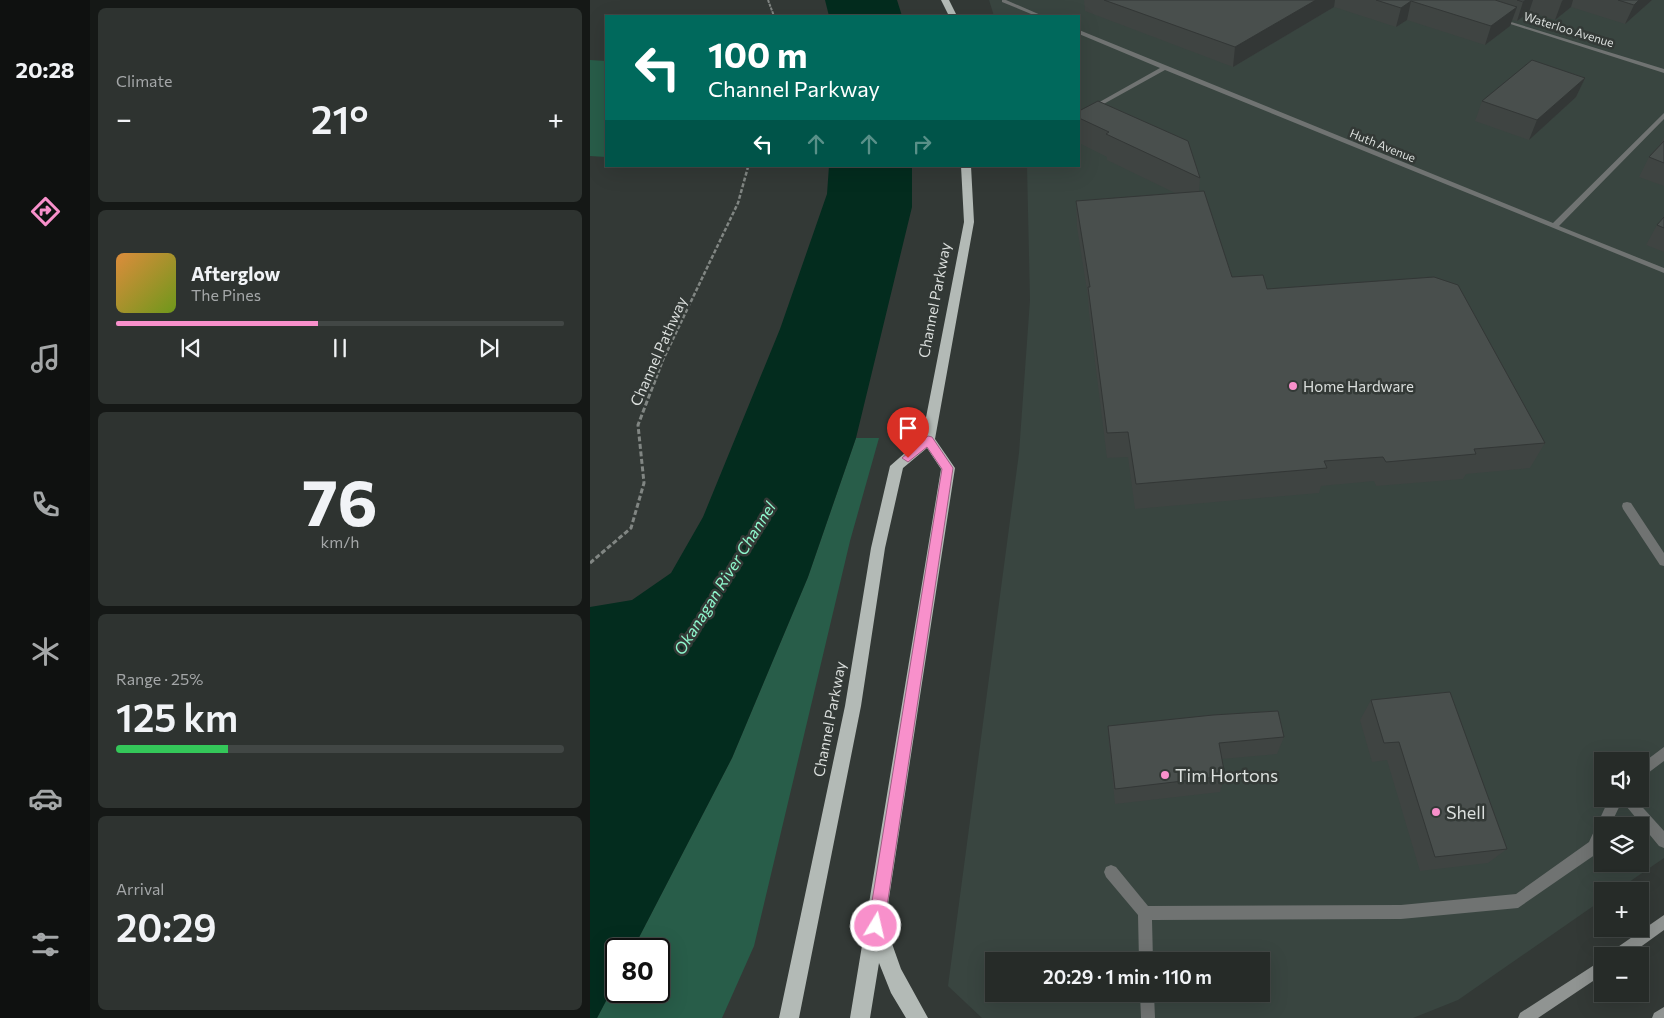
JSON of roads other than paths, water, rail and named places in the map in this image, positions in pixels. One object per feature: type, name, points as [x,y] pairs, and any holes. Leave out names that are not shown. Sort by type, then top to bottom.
[{"type":"highway","points":[[945,0],[952,15]]},
{"type":"highway","name":"Channel Parkway","points":[[789,1018],[853,706],[878,548],[895,475],[898,466],[928,440],[969,222],[966,167]]},
{"type":"highway","points":[[860,1018],[948,468],[928,440]]},
{"type":"highway","points":[[876,926],[892,975],[907,1004],[918,1018]]},
{"type":"main road","points":[[1629,947],[1664,922]]},
{"type":"main road","points":[[1525,1018],[1594,972]]},
{"type":"main road","points":[[1659,1018],[1664,1014]]},
{"type":"street","points":[[1004,1],[1038,15]]},
{"type":"street","name":"Waterloo Avenue","points":[[1496,18],[1664,71]]},
{"type":"street","name":"Huth Avenue","points":[[1080,32],[1664,271]]},
{"type":"street","points":[[1098,105],[1165,68]]},
{"type":"street","points":[[1554,227],[1664,115]]},
{"type":"street","points":[[1627,506],[1664,562]]},
{"type":"street","points":[[1649,766],[1664,753]]},
{"type":"street","points":[[1634,807],[1664,841]]},
{"type":"street","points":[[1144,914],[1401,912],[1518,901],[1594,847]]},
{"type":"street","points":[[1111,872],[1144,914],[1146,952]]},
{"type":"street","points":[[1147,1002],[1148,1018]]},
{"type":"water","points":[[825,0],[897,0],[902,15],[829,15]]},
{"type":"water","name":"Okanagan River Channel","points":[[829,167],[912,167],[912,207],[856,438],[808,577],[732,758],[639,938],[605,938],[605,1003],[597,1018],[590,1018],[590,607],[632,600],[671,573],[703,517],[780,329],[827,194]]},
{"type":"place","name":"Home Hardware","points":[[1293,386]]},
{"type":"place","name":"Tim Hortons","points":[[1165,775]]},
{"type":"place","name":"Shell","points":[[1436,812]]}]
